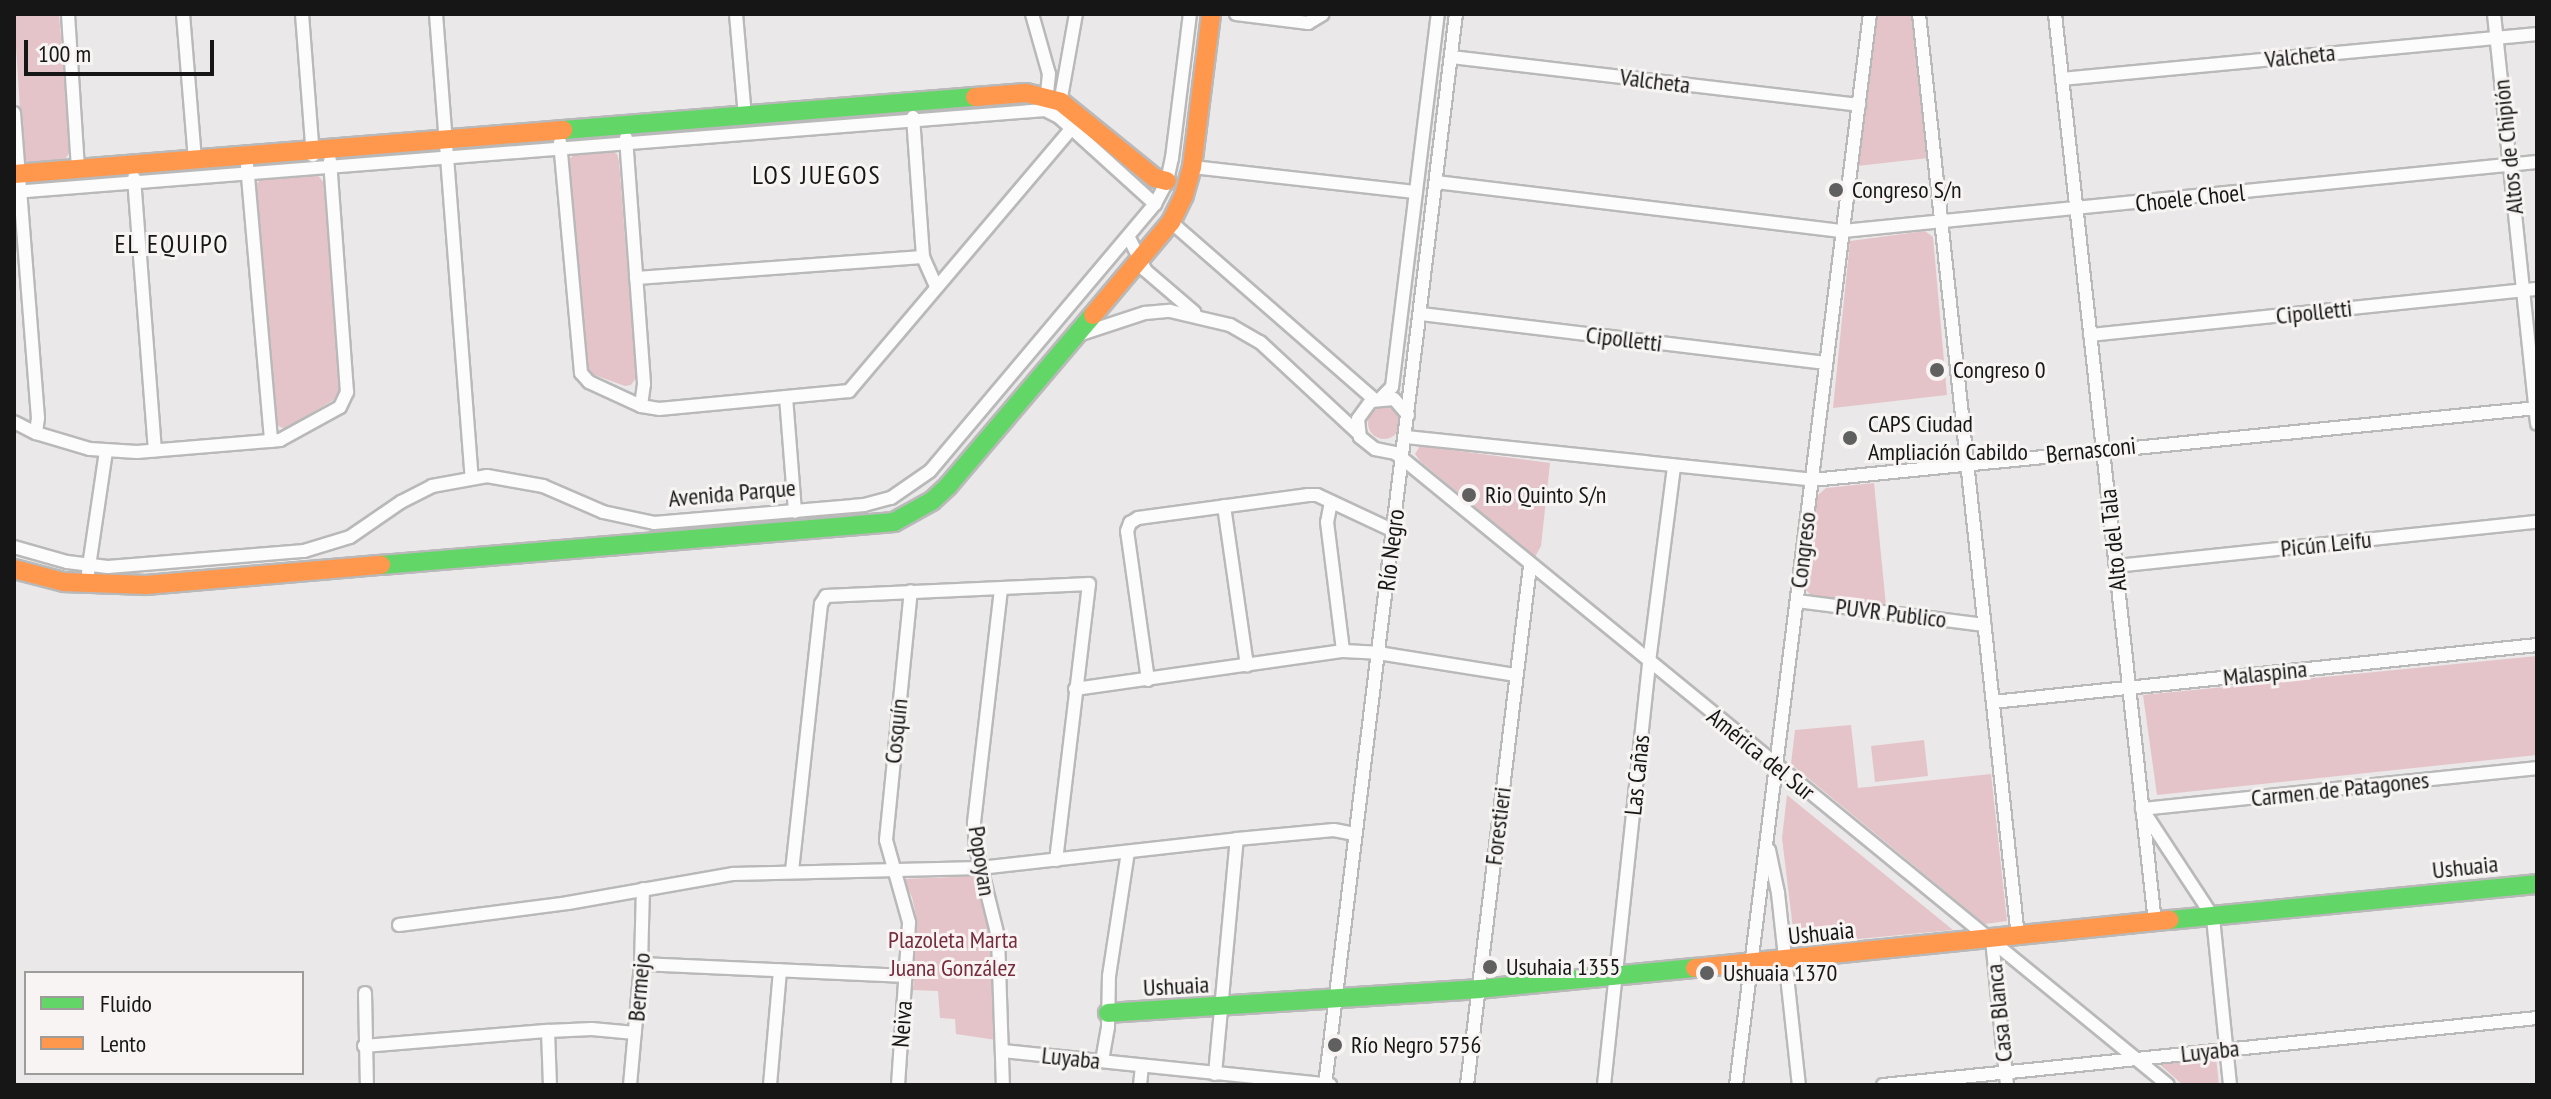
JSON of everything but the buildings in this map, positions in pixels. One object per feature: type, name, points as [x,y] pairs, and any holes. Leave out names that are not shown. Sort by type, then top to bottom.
[{"type":"street","points":[[68,14],[78,168]]},
{"type":"street","points":[[183,14],[195,159]]},
{"type":"street","points":[[14,422],[36,433],[106,451],[155,450],[271,441],[296,435],[340,407],[346,398],[322,158],[302,14]]},
{"type":"street","points":[[436,14],[472,477]]},
{"type":"street","points":[[736,14],[745,116]]},
{"type":"street","points":[[1032,14],[1047,66],[1052,106]]},
{"type":"street","points":[[1052,106],[1076,14]]},
{"type":"street","name":"Avenida Parque","points":[[14,547],[39,556],[89,565],[127,566],[320,548],[350,537],[415,494],[472,477],[503,478],[543,486],[603,512],[642,522],[878,503],[919,482],[1155,204],[1167,181],[1190,14]]},
{"type":"street","points":[[14,569],[87,584],[155,584],[894,522],[932,501],[948,486],[1171,222],[1184,195],[1192,167],[1211,14]]},
{"type":"street","points":[[1236,14],[1308,23],[1323,14]]},
{"type":"street","points":[[1360,437],[1358,419],[1364,406],[1392,387],[1438,14]]},
{"type":"street","name":"Río Negro","points":[[1327,1085],[1456,14]]},
{"type":"street","name":"Congreso","points":[[1736,1085],[1870,14]]},
{"type":"street","points":[[1919,14],[2018,937]]},
{"type":"street","name":"Alto del Tala","points":[[2055,14],[2155,923]]},
{"type":"street","name":"Altos de Chipión","points":[[2494,14],[2537,424]]},
{"type":"street","name":"Valcheta","points":[[2062,79],[2537,34]]},
{"type":"street","name":"Valcheta","points":[[1451,57],[1859,105]]},
{"type":"street","points":[[17,183],[913,113],[1026,93],[1052,106],[1155,178],[1167,181]]},
{"type":"street","points":[[14,113],[17,183],[38,418],[36,433]]},
{"type":"street","points":[[626,134],[745,116],[913,113]]},
{"type":"street","points":[[913,113],[923,257],[936,286]]},
{"type":"street","points":[[560,139],[581,373],[589,382],[641,406],[659,409],[849,391],[1076,123]]},
{"type":"street","points":[[1076,123],[1155,204]]},
{"type":"street","points":[[626,134],[644,384],[641,406]]},
{"type":"street","points":[[17,183],[78,168],[133,174],[195,159],[247,164]]},
{"type":"street","name":"Choele Choel","points":[[1436,182],[1843,231],[2537,162]]},
{"type":"street","points":[[247,164],[271,441]]},
{"type":"street","points":[[1192,167],[1416,192]]},
{"type":"street","points":[[133,174],[155,450]]},
{"type":"street","points":[[1171,222],[1378,398],[1394,399],[1408,415]]},
{"type":"street","points":[[1129,238],[1138,260],[1159,284],[1204,318]]},
{"type":"street","points":[[636,278],[923,257]]},
{"type":"street","name":"Cipolletti","points":[[2090,335],[2537,289]]},
{"type":"street","points":[[1071,337],[1145,313],[1170,311],[1230,325],[1260,342],[1342,415],[1360,437],[1375,449],[1398,445],[1406,437]]},
{"type":"street","name":"Cipolletti","points":[[1421,314],[1826,363]]},
{"type":"street","points":[[1035,347],[1052,361]]},
{"type":"street","points":[[786,397],[795,512]]},
{"type":"street","name":"Bernasconi","points":[[1406,437],[1812,480],[2536,408]]},
{"type":"street","name":"América del Sur","points":[[1385,449],[1403,459],[2168,1085]]},
{"type":"street","points":[[87,584],[106,451]]},
{"type":"street","name":"Las Cañas","points":[[1604,1085],[1649,662],[1674,466]]},
{"type":"street","points":[[1148,680],[1127,531],[1130,523],[1138,518],[1308,495],[1331,502],[1394,531]]},
{"type":"street","points":[[1331,502],[1327,522],[1343,651]]},
{"type":"street","points":[[1224,506],[1247,665]]},
{"type":"street","name":"Picún Leifu","points":[[2116,566],[2537,522]]},
{"type":"street","name":"Forestieri","points":[[1467,1085],[1530,566]]},
{"type":"street","points":[[792,871],[821,604],[826,596],[835,593],[1089,584],[1056,860]]},
{"type":"street","name":"Popoyan","points":[[1001,589],[974,823],[980,868],[998,937],[1003,1085]]},
{"type":"street","name":"Cosquín","points":[[894,870],[886,840],[911,591]]},
{"type":"street","name":"PUVR Publico","points":[[1797,601],[1984,625]]},
{"type":"street","name":"Malaspina","points":[[1993,702],[2537,645]]},
{"type":"street","points":[[1075,689],[1343,651],[1378,653],[1516,675]]},
{"type":"street","name":"Carmen de Patagones","points":[[2142,809],[2537,768]]},
{"type":"street","points":[[2142,809],[2213,917],[2230,1085]]},
{"type":"street","points":[[399,925],[568,903],[696,879],[792,871],[980,868],[1334,830],[1355,834]]},
{"type":"street","points":[[1215,1074],[1237,839]]},
{"type":"street","points":[[1767,844],[1775,875],[1799,1085]]},
{"type":"street","points":[[1102,1061],[1109,976],[1128,852]]},
{"type":"street","name":"Neiva","points":[[894,870],[909,922],[898,1085]]},
{"type":"street","name":"Ushuaia","points":[[1108,1013],[1335,1001],[1751,965],[2537,884]]},
{"type":"street","name":"Bermejo","points":[[630,1085],[641,964],[643,889]]},
{"type":"street","name":"Casa Blanca","points":[[1992,940],[2006,1079]]},
{"type":"street","points":[[641,964],[906,976]]},
{"type":"street","points":[[770,1085],[780,970]]},
{"type":"street","points":[[365,993],[367,1085]]},
{"type":"street","name":"Luyaba","points":[[1883,1085],[2006,1079],[2136,1059],[2537,1018]]},
{"type":"street","points":[[364,1046],[548,1031],[592,1029],[635,1033]]},
{"type":"street","points":[[548,1031],[550,1085]]},
{"type":"street","name":"Luyaba","points":[[1003,1051],[1327,1085]]},
{"type":"street","points":[[1140,1085],[1142,1066]]},
{"type":"green space","points":[[14,14],[59,14],[70,152],[63,162],[29,164],[23,158]]},
{"type":"green space","points":[[1875,14],[1913,14],[1928,158],[1857,166]]},
{"type":"green space","points":[[609,150],[617,154],[619,161],[636,378],[631,385],[625,386],[592,374],[585,366],[569,167],[570,158],[576,154]]},
{"type":"green space","points":[[316,173],[325,184],[340,396],[285,429],[276,425],[255,185],[264,177]]},
{"type":"green space","points":[[1925,231],[1933,237],[1947,395],[1833,408],[1850,241]]},
{"type":"green space","points":[[1384,407],[1395,412],[1400,423],[1395,434],[1384,439],[1373,434],[1368,423],[1373,412]]},
{"type":"green space","points":[[1420,446],[1550,463],[1541,546],[1535,557],[1420,461],[1415,454]]},
{"type":"green space","points":[[1874,483],[1886,606],[1813,597],[1806,590],[1817,496],[1826,488]]},
{"type":"green space","points":[[2537,656],[2537,755],[2157,795],[2143,695]]},
{"type":"green space","points":[[1851,725],[1858,788],[1991,774],[2007,921],[1985,924],[1791,764],[1795,730]]},
{"type":"green space","points":[[1924,740],[1928,776],[1875,782],[1871,746]]},
{"type":"green space","points":[[1787,795],[1953,930],[1795,945],[1782,838]]},
{"type":"green space","name":"Plazoleta Marta Juana González","points":[[977,876],[993,954],[996,1040],[956,1034],[955,1019],[940,1018],[938,991],[913,990],[917,921],[912,897],[903,879]]},
{"type":"green space","points":[[2216,1057],[2219,1085],[2183,1085],[2156,1061]]},
{"type":"traffic: fast","points":[[563,130],[975,97]]},
{"type":"traffic: fast","points":[[381,565],[894,522],[932,501],[948,486],[1093,315]]},
{"type":"traffic: fast","points":[[2170,920],[2537,884]]},
{"type":"traffic: fast","points":[[1108,1013],[1479,989],[1695,968]]},
{"type":"traffic: slow","points":[[1093,315],[1171,222],[1184,195],[1192,167],[1211,14]]},
{"type":"traffic: slow","points":[[975,97],[1026,93],[1061,102],[1155,178],[1167,181]]},
{"type":"traffic: slow","points":[[14,174],[563,130]]},
{"type":"traffic: slow","points":[[14,569],[64,582],[146,585],[381,565]]},
{"type":"traffic: slow","points":[[1695,968],[2170,920]]},
{"type":"place","name":"Congreso S/n","points":[[1836,190]]},
{"type":"place","name":"Congreso 0","points":[[1937,370]]},
{"type":"place","name":"CAPS Ciudad Ampliación Cabildo","points":[[1850,438]]},
{"type":"place","name":"Rio Quinto S/n","points":[[1469,495]]},
{"type":"place","name":"Usuhaia 1355","points":[[1490,967]]},
{"type":"place","name":"Ushuaia 1370","points":[[1707,973]]},
{"type":"place","name":"Río Negro 5756","points":[[1335,1045]]},
{"type":"district","name":"LOS JUEGOS","points":[[817,175]]},
{"type":"district","name":"EL EQUIPO","points":[[172,244]]}]
